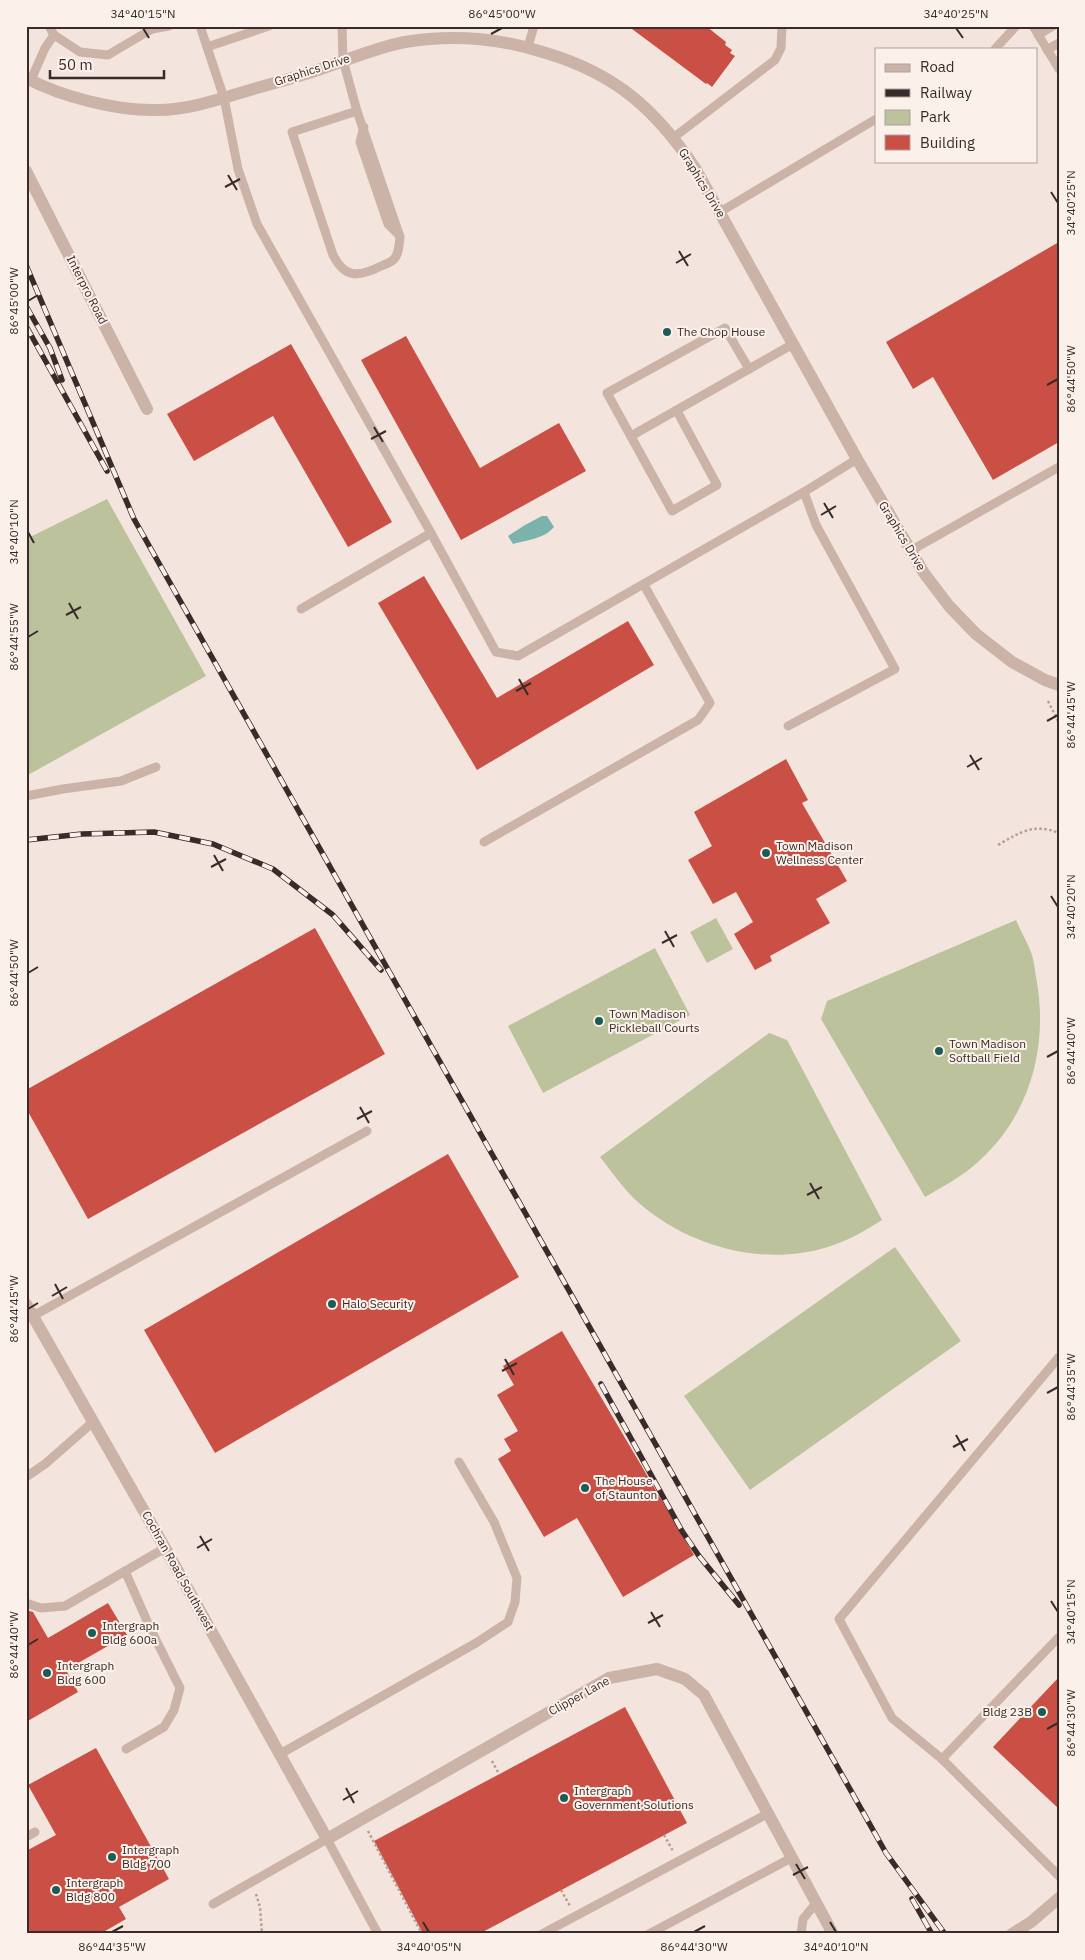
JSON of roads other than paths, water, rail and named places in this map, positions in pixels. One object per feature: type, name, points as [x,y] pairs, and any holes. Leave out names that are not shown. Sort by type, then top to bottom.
[{"type":"street","name":"Graphics Drive","points":[[28,83],[118,107],[158,110],[192,106],[224,98],[376,49],[406,42],[444,37],[497,41],[528,47],[591,69],[621,87],[643,105],[673,138],[695,168],[910,551],[949,606],[976,634],[1012,662],[1045,680],[1059,684]]},
{"type":"street","name":"Interpro Road","points":[[26,171],[147,409]]},
{"type":"street","name":"Cochran Road Southwest","points":[[26,1304],[165,1548],[327,1840]]},
{"type":"street","name":"Clipper Lane","points":[[327,1840],[609,1678],[657,1669],[685,1679],[704,1695],[833,1934]]},
{"type":"street","points":[[1012,1934],[1031,1922],[1059,1898]]},
{"type":"lane","points":[[49,26],[54,35],[80,52],[108,56],[152,28],[169,26]]},
{"type":"lane","points":[[200,26],[224,98],[238,169],[257,224],[496,652],[518,656],[644,585],[857,459]]},
{"type":"lane","points":[[207,47],[269,26]]},
{"type":"lane","points":[[342,26],[343,60],[357,111],[364,126],[400,237],[398,253],[393,260],[371,271],[352,274],[340,268],[333,255],[292,132],[357,111]]},
{"type":"lane","points":[[528,47],[534,26]]},
{"type":"lane","points":[[996,48],[1016,26]]},
{"type":"lane","points":[[1033,26],[1058,67]]},
{"type":"lane","points":[[1038,35],[1053,26]]},
{"type":"lane","points":[[673,138],[774,60],[781,48],[782,27]]},
{"type":"lane","points":[[28,83],[45,48],[54,35]]},
{"type":"lane","points":[[1047,50],[1059,43]]},
{"type":"lane","points":[[720,212],[875,120]]},
{"type":"lane","points":[[677,411],[717,485],[672,511],[607,393],[725,328],[749,369]]},
{"type":"lane","points":[[631,436],[794,344]]},
{"type":"lane","points":[[910,551],[1059,467]]},
{"type":"lane","points":[[788,726],[895,669],[816,525],[804,492]]},
{"type":"lane","points":[[301,609],[431,533]]},
{"type":"lane","points":[[484,842],[698,720],[710,703],[644,585]]},
{"type":"lane","points":[[26,796],[121,781],[156,767]]},
{"type":"lane","points":[[33,1316],[367,1131]]},
{"type":"lane","points":[[1059,1357],[839,1618],[892,1718],[942,1759],[1059,1876]]},
{"type":"lane","points":[[26,1477],[45,1464],[93,1422]]},
{"type":"lane","points":[[280,1754],[476,1643],[508,1622],[516,1602],[517,1578],[494,1522],[459,1462]]},
{"type":"lane","points":[[26,1603],[41,1608],[66,1606],[165,1548]]},
{"type":"lane","points":[[125,1571],[151,1630],[180,1688],[174,1710],[164,1727],[126,1749]]},
{"type":"lane","points":[[942,1759],[1059,1637]]},
{"type":"lane","points":[[542,1934],[769,1813]]},
{"type":"lane","points":[[26,1837],[35,1832]]},
{"type":"lane","points":[[213,1904],[327,1840],[378,1934]]},
{"type":"lane","points":[[649,1934],[792,1857]]},
{"type":"lane","points":[[801,1934],[803,1919],[816,1903]]},
{"type":"water","points":[[542,516],[547,516],[554,527],[550,531],[535,538],[513,544],[508,536]]},
{"type":"railway","points":[[26,265],[134,519],[886,1853],[945,1934]]},
{"type":"railway","points":[[26,306],[50,348],[62,380]]},
{"type":"railway","points":[[26,326],[107,471]]},
{"type":"railway","points":[[26,840],[82,834],[154,832],[213,844],[273,869],[333,915],[381,970]]},
{"type":"railway","points":[[601,1384],[682,1531],[699,1556],[739,1605]]},
{"type":"railway","points":[[912,1899],[932,1934]]},
{"type":"place","name":"The Chop House","points":[[667,332]]},
{"type":"place","name":"Town Madison Wellness Center","points":[[766,853]]},
{"type":"place","name":"Town Madison Pickleball Courts","points":[[599,1021]]},
{"type":"place","name":"Town Madison Softball Field","points":[[939,1051]]},
{"type":"place","name":"Halo Security","points":[[332,1304]]},
{"type":"place","name":"The House of Staunton","points":[[585,1488]]},
{"type":"place","name":"Intergraph Bldg 600a","points":[[92,1633]]},
{"type":"place","name":"Intergraph Bldg 600","points":[[47,1673]]},
{"type":"place","name":"Bldg 23B","points":[[1042,1712]]},
{"type":"place","name":"Intergraph Government Solutions","points":[[564,1798]]},
{"type":"place","name":"Intergraph Bldg 700","points":[[112,1857]]},
{"type":"place","name":"Intergraph Bldg 800","points":[[56,1890]]}]
